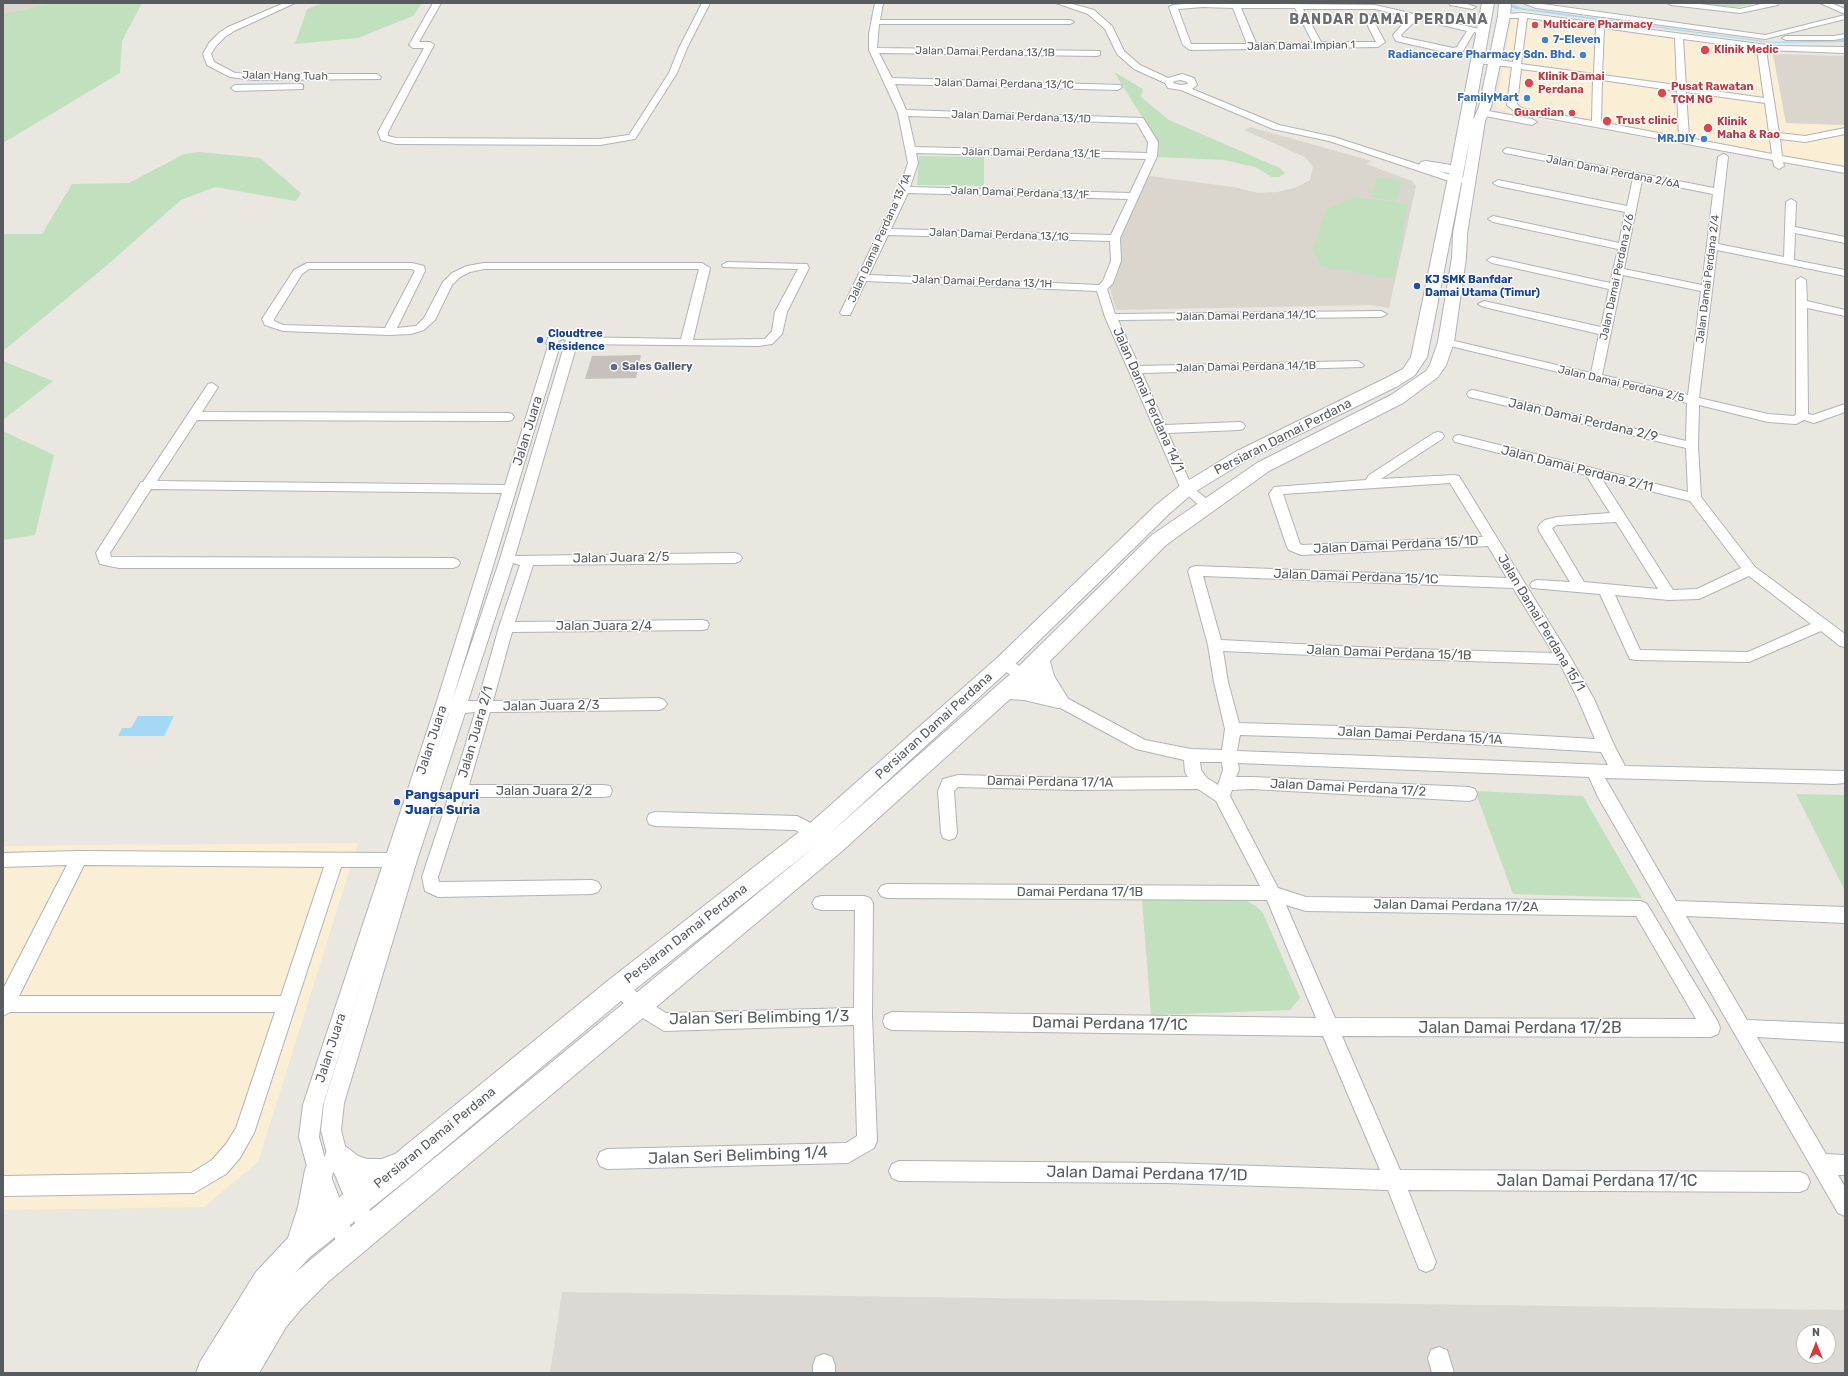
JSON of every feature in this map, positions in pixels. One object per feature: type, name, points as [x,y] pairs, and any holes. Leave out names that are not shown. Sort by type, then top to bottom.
[{"type":"main road","name":"Persiaran Damai Perdana","points":[[211,1373],[266,1282],[300,1247],[405,1164],[619,987],[825,839],[1048,619],[1163,509],[1187,489],[1241,456],[1384,386],[1409,372],[1419,357],[1461,179],[1478,60],[1477,31],[1488,3]]},
{"type":"main road","name":"Persiaran Damai Perdana","points":[[1461,179],[1477,179],[1504,8]]},
{"type":"main road","points":[[1429,168],[1439,176],[1461,179]]},
{"type":"main road","points":[[1429,168],[1453,169],[1461,179]]},
{"type":"main road","name":"Persiaran Damai Perdana","points":[[242,1373],[275,1316],[290,1298],[358,1238],[639,1006],[825,839],[1022,676],[1159,540],[1263,467],[1397,399],[1432,374],[1438,365],[1446,342],[1459,258],[1461,179]]},
{"type":"main road","points":[[1384,386],[1380,393],[1388,398],[1397,399]]},
{"type":"main road","points":[[1039,659],[1044,677],[1058,700]]},
{"type":"main road","points":[[1004,691],[1024,692],[1058,700]]},
{"type":"main road","points":[[300,1247],[312,1207],[328,1164],[367,1173],[382,1173],[405,1164]]},
{"type":"street","name":"Jalan Hang Tuah","points":[[291,3],[231,29],[222,35],[207,54],[210,63],[233,75],[253,77],[377,77],[372,85],[351,86]]},
{"type":"street","points":[[437,3],[412,44],[430,45],[383,132],[384,138],[396,141],[600,142],[632,137],[673,73],[683,48],[706,3]]},
{"type":"street","name":"Jalan Damai Perdana 13/1A","points":[[846,314],[904,190],[913,163],[903,113],[873,50],[873,34],[879,3]]},
{"type":"street","points":[[1060,3],[1091,12],[1109,28],[1120,52],[1137,68],[1171,79],[1171,86],[1187,87],[1276,127],[1338,141],[1429,168]]},
{"type":"street","points":[[1453,3],[1472,7]]},
{"type":"street","points":[[1527,3],[1536,6],[1643,25],[1765,37],[1834,38],[1845,36]]},
{"type":"street","points":[[1671,3],[1740,11],[1774,3]]},
{"type":"street","points":[[1824,3],[1845,12]]},
{"type":"street","points":[[1253,47],[1236,4],[1298,6],[1374,5],[1414,17],[1477,31]]},
{"type":"street","name":"Jalan Damai Impian 1","points":[[1236,4],[1180,6],[1173,8],[1187,45],[1190,47],[1253,47],[1378,44],[1381,42],[1367,16]]},
{"type":"street","points":[[1298,6],[1320,46]]},
{"type":"street","points":[[1504,8],[1523,15],[1600,26],[1643,25],[1679,37],[1782,50],[1845,50]]},
{"type":"street","points":[[1523,15],[1512,105],[1518,110],[1684,140],[1845,178]]},
{"type":"street","points":[[1414,17],[1398,35],[1399,39],[1453,51],[1460,49],[1477,31]]},
{"type":"street","points":[[1765,37],[1845,17]]},
{"type":"street","points":[[875,22],[1070,22]]},
{"type":"street","points":[[1596,124],[1600,26]]},
{"type":"street","points":[[1679,37],[1684,140]]},
{"type":"street","points":[[1761,47],[1778,162]]},
{"type":"street","name":"Jalan Damai Perdana 13/1B","points":[[873,50],[1097,53]]},
{"type":"street","points":[[1478,60],[1769,101]]},
{"type":"street","name":"Jalan Damai Perdana 13/1C","points":[[889,81],[1118,87]]},
{"type":"street","points":[[235,88],[312,87]]},
{"type":"street","points":[[1487,111],[1509,118],[1723,157],[1845,170]]},
{"type":"street","name":"Jalan Damai Perdana 13/1D","points":[[903,113],[1140,120],[1153,142],[1152,156]]},
{"type":"street","points":[[1774,135],[1790,138],[1813,138],[1845,131]]},
{"type":"street","name":"Jalan Damai Perdana 13/1E","points":[[911,150],[1152,156]]},
{"type":"street","name":"Jalan Damai Perdana 2/6A","points":[[1508,151],[1718,192]]},
{"type":"street","points":[[1101,288],[1108,283],[1116,261],[1116,238],[1152,156]]},
{"type":"street","name":"Jalan Damai Perdana 2/4","points":[[1695,498],[1692,446],[1693,401],[1723,157]]},
{"type":"street","name":"Jalan Damai Perdana 2/6","points":[[1596,378],[1638,176]]},
{"type":"street","points":[[1498,183],[1631,210]]},
{"type":"street","name":"Jalan Damai Perdana 13/1F","points":[[904,190],[1135,196]]},
{"type":"street","points":[[1789,262],[1792,202]]},
{"type":"street","points":[[1494,220],[1623,247]]},
{"type":"street","points":[[1790,230],[1845,240]]},
{"type":"street","name":"Jalan Damai Perdana 13/1G","points":[[884,232],[1116,238]]},
{"type":"street","points":[[1712,246],[1845,273]]},
{"type":"street","points":[[1492,260],[1615,287]]},
{"type":"street","points":[[572,340],[686,343],[768,342],[778,332],[781,312],[804,268],[802,266],[727,265]]},
{"type":"street","points":[[389,332],[420,271],[420,268],[412,266],[306,266],[298,272],[268,319],[269,323],[274,326],[283,328],[389,332],[411,331],[420,328],[434,313],[447,284],[456,275],[467,269],[484,266],[702,266],[705,268],[686,343]]},
{"type":"street","points":[[1618,271],[1706,289]]},
{"type":"street","name":"Jalan Damai Perdana 13/1H","points":[[863,278],[1101,288]]},
{"type":"street","points":[[1799,418],[1801,280]]},
{"type":"street","name":"Jalan Damai Perdana 14/1","points":[[1101,288],[1111,317],[1187,489],[1207,505]]},
{"type":"street","points":[[1801,303],[1845,313]]},
{"type":"street","points":[[1484,304],[1606,332]]},
{"type":"street","name":"Jalan Damai Perdana 14/1C","points":[[1111,317],[1381,314]]},
{"type":"street","name":"Jalan Juara","points":[[358,1238],[328,1164],[309,1137],[313,1105],[443,707],[554,345],[563,346],[572,340]]},
{"type":"street","name":"Jalan Juara","points":[[328,1164],[334,1103],[409,860],[507,559],[572,340]]},
{"type":"street","name":"Jalan Damai Perdana 2/5","points":[[1446,342],[1768,418],[1814,419],[1845,408]]},
{"type":"street","name":"Jalan Damai Perdana 14/1B","points":[[1135,370],[1358,365]]},
{"type":"street","points":[[212,387],[146,485],[103,553],[104,561],[119,564],[453,563]]},
{"type":"street","name":"Jalan Damai Perdana 2/9","points":[[1473,394],[1692,446]]},
{"type":"street","points":[[192,416],[508,417]]},
{"type":"street","points":[[1161,429],[1238,426]]},
{"type":"street","points":[[1371,483],[1374,478],[1438,436]]},
{"type":"street","name":"Jalan Damai Perdana 2/11","points":[[1459,439],[1695,498]]},
{"type":"street","points":[[1591,472],[1669,595]]},
{"type":"street","name":"Jalan Damai Perdana 15/1","points":[[1371,483],[1454,479],[1564,659],[1586,698],[1606,746],[1620,772]]},
{"type":"street","name":"Jalan Damai Perdana 15/1D","points":[[1371,483],[1279,490],[1276,494],[1294,547],[1301,550],[1492,541]]},
{"type":"street","points":[[146,485],[511,489]]},
{"type":"street","points":[[1695,498],[1750,570],[1845,642]]},
{"type":"street","points":[[1580,587],[1545,527],[1550,523],[1557,521],[1620,517]]},
{"type":"street","name":"Jalan Juara 2/5","points":[[507,559],[735,558]]},
{"type":"street","name":"Jalan Juara 2/1","points":[[528,560],[506,627],[459,791],[430,877],[431,886],[438,890],[592,888]]},
{"type":"street","points":[[1537,585],[1580,587],[1669,595],[1698,594],[1750,570]]},
{"type":"street","name":"Jalan Damai Perdana 15/1C","points":[[1215,645],[1195,571],[1517,582]]},
{"type":"street","points":[[1605,589],[1635,655],[1749,657],[1822,626]]},
{"type":"street","name":"Jalan Juara 2/4","points":[[506,627],[702,625]]},
{"type":"street","points":[[1215,645],[1221,682],[1233,729],[1229,755],[1231,770],[1225,790],[1272,893],[1394,1180],[1426,1262]]},
{"type":"street","name":"Jalan Damai Perdana 15/1B","points":[[1215,645],[1378,653],[1564,659]]},
{"type":"street","points":[[1004,664],[1058,700],[1142,745],[1191,754],[1620,772],[1834,778],[1845,777]]},
{"type":"street","name":"Jalan Juara 2/3","points":[[443,707],[658,704]]},
{"type":"street","name":"Jalan Damai Perdana 15/1A","points":[[1233,729],[1399,734],[1606,746]]},
{"type":"street","points":[[1191,754],[1193,772],[1202,783],[1225,790]]},
{"type":"street","points":[[1594,771],[1671,908],[1822,1164],[1845,1206]]},
{"type":"street","name":"Damai Perdana 17/1A","points":[[948,834],[946,791],[949,784],[958,781],[1076,784],[1202,783]]},
{"type":"street","name":"Jalan Damai Perdana 17/2","points":[[1225,790],[1252,783],[1469,794]]},
{"type":"street","name":"Jalan Juara 2/2","points":[[459,791],[604,791]]},
{"type":"street","points":[[655,819],[797,823],[825,839]]},
{"type":"street","points":[[3,860],[79,858],[409,860]]},
{"type":"street","points":[[79,858],[4,1006],[287,1004]]},
{"type":"street","points":[[3,1186],[194,1183],[219,1167],[233,1151],[244,1133],[335,860]]},
{"type":"street","name":"Damai Perdana 17/1B","points":[[887,891],[1272,893]]},
{"type":"street","name":"Jalan Damai Perdana 17/2A","points":[[1272,893],[1306,904],[1641,909],[1711,1028]]},
{"type":"street","points":[[821,903],[864,903],[864,1016]]},
{"type":"street","points":[[1671,908],[1845,915]]},
{"type":"street","name":"Jalan Seri Belimbing 1/3","points":[[619,987],[639,1006],[664,1022],[864,1016]]},
{"type":"street","name":"Jalan Seri Belimbing 1/4","points":[[607,1159],[848,1153],[867,1141],[864,1016]]},
{"type":"street","name":"Damai Perdana 17/1C","points":[[892,1021],[1328,1027]]},
{"type":"street","name":"Jalan Damai Perdana 17/2B","points":[[1328,1027],[1711,1028]]},
{"type":"street","points":[[1741,1028],[1845,1032]]},
{"type":"street","points":[[1822,1164],[1845,1165]]},
{"type":"street","name":"Jalan Damai Perdana 17/1D","points":[[899,1171],[1166,1173],[1394,1180]]},
{"type":"street","name":"Jalan Damai Perdana 17/1C","points":[[1394,1180],[1800,1182]]},
{"type":"shaded area","points":[[3,3],[52,3],[3,14]]},
{"type":"shaded area","points":[[1523,11],[1771,44],[1786,123],[1845,125],[1845,173],[1512,114],[1496,107],[1511,19]]},
{"type":"shaded area","points":[[1773,54],[1845,56],[1845,125],[1786,123]]},
{"type":"shaded area","points":[[1250,127],[1372,161],[1366,164],[1412,181],[1416,186],[1389,308],[1371,305],[1116,310],[1109,285],[1118,242],[1149,176],[1234,187],[1258,193],[1278,192],[1297,187],[1310,180],[1313,167],[1305,157],[1244,130]]},
{"type":"shaded area","points":[[358,843],[258,1162],[204,1207],[3,1210],[3,846]]},
{"type":"shaded area","points":[[562,1292],[1845,1310],[1845,1373],[550,1373]]},
{"type":"green space","points":[[52,3],[142,3],[122,41],[120,73],[3,143],[3,14]]},
{"type":"green space","points":[[324,3],[422,3],[413,16],[358,38],[295,44],[307,9]]},
{"type":"green space","points":[[1693,3],[1757,3],[1734,8]]},
{"type":"green space","points":[[1114,72],[1143,89],[1141,97],[1169,120],[1280,168],[1285,173],[1279,177],[1272,177],[1255,167],[1224,160],[1157,157],[1159,144]]},
{"type":"green space","points":[[199,152],[260,158],[301,193],[296,201],[215,187],[181,200],[106,266],[3,351],[3,234],[42,234],[72,184],[129,183],[184,154]]},
{"type":"green space","points":[[919,156],[984,157],[984,186],[917,185]]},
{"type":"green space","points":[[1377,177],[1402,181],[1396,201],[1371,197]]},
{"type":"green space","points":[[1355,197],[1408,204],[1394,279],[1322,267],[1312,251],[1327,209]]},
{"type":"green space","points":[[3,361],[53,381],[3,420]]},
{"type":"green space","points":[[3,431],[54,455],[35,535],[3,540]]},
{"type":"green space","points":[[1475,791],[1583,796],[1642,898],[1513,894]]},
{"type":"green space","points":[[1796,794],[1845,795],[1845,891]]},
{"type":"green space","points":[[1142,900],[1245,900],[1256,906],[1263,913],[1300,998],[1290,1010],[1151,1015]]},
{"type":"water","points":[[1501,3],[1508,3],[1522,8],[1772,42],[1845,40],[1845,42],[1772,43],[1516,9]]},
{"type":"water","points":[[138,716],[174,716],[164,736],[118,736],[122,728],[131,728]]},
{"type":"building","name":"Sales Gallery","points":[[641,355],[636,378],[585,379],[592,356]]},
{"type":"place","name":"Multicare Pharmacy","points":[[1535,25]]},
{"type":"place","name":"7-Eleven","points":[[1545,40]]},
{"type":"place","name":"Klinik Medic","points":[[1705,50]]},
{"type":"place","name":"Radiancecare Pharmacy Sdn. Bhd.","points":[[1583,55]]},
{"type":"place","name":"Klinik Damai Perdana","points":[[1529,83]]},
{"type":"place","name":"Pusat Rawatan TCM NG","points":[[1662,93]]},
{"type":"place","name":"FamilyMart","points":[[1527,98]]},
{"type":"place","name":"Guardian","points":[[1572,113]]},
{"type":"place","name":"Trust clinic","points":[[1607,121]]},
{"type":"place","name":"Klinik Maha & Rao","points":[[1708,128]]},
{"type":"place","name":"MR.DIY","points":[[1704,139]]},
{"type":"place","name":"KJ SMK Banfdar Damai Utama (Timur)","points":[[1417,286]]},
{"type":"place","name":"Cloudtree Residence","points":[[540,340]]},
{"type":"place","name":"Sales Gallery","points":[[614,367]]},
{"type":"place","name":"Pangsapuri Juara Suria","points":[[397,802]]},
{"type":"district","name":"BANDAR DAMAI PERDANA","points":[[1389,20]]}]
